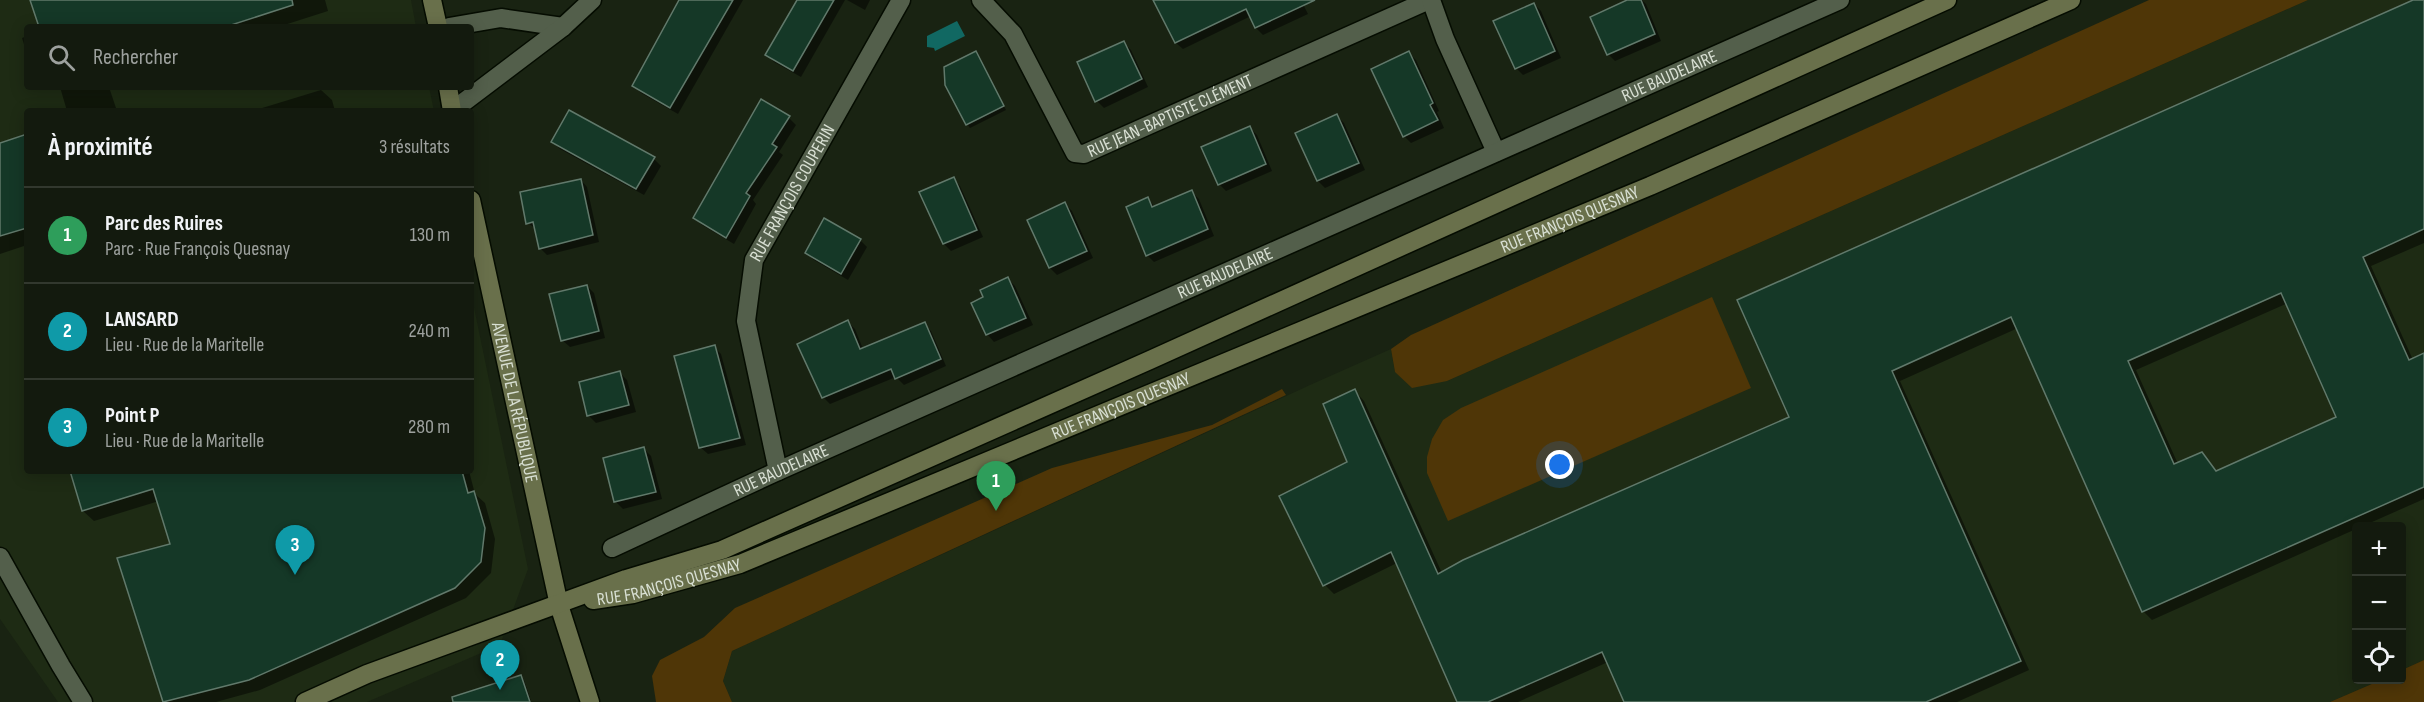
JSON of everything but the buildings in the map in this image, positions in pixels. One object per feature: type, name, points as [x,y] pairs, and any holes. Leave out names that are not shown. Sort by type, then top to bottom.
[{"type":"street","points":[[432,0],[437,24]]},
{"type":"street","points":[[456,108],[563,27],[592,0]]},
{"type":"street","name":"RUE FRANÇOIS COUPERIN","points":[[778,471],[746,321],[754,260],[901,0]]},
{"type":"street","name":"RUE JEAN-BAPTISTE CLÉMENT","points":[[981,0],[1013,34],[1075,153],[1084,154],[1430,0],[1496,153]]},
{"type":"street","name":"RUE BAUDELAIRE","points":[[612,548],[778,471],[1840,0]]},
{"type":"street","name":"RUE FRANÇOIS QUESNAY","points":[[559,605],[626,579],[722,550],[1150,360],[1947,0]]},
{"type":"street","name":"RUE FRANÇOIS QUESNAY","points":[[559,605],[633,594],[741,564],[1650,186],[2072,0]]},
{"type":"street","points":[[466,24],[501,18],[563,27]]},
{"type":"street","points":[[448,90],[452,108]]},
{"type":"street","name":"AVENUE DE LA RÉPUBLIQUE","points":[[474,214],[559,605],[591,702]]},
{"type":"street","points":[[0,557],[83,702]]},
{"type":"street","points":[[304,702],[367,674],[559,605]]},
{"type":"shaded area","points":[[0,0],[411,0],[415,24],[24,24],[24,90],[430,90],[433,108],[24,108],[24,474],[474,474],[474,308],[528,569],[500,645],[367,702],[58,702],[0,619]]},
{"type":"shaded area","points":[[2149,0],[2308,0],[1447,381],[1412,388],[1395,372],[1391,349],[1411,335]]},
{"type":"shaded area","points":[[2308,0],[2424,0],[2424,660],[2406,668],[2406,522],[2352,522],[2352,684],[2372,684],[2330,702],[732,702],[723,681],[732,651],[1310,385],[1391,349],[1395,372],[1447,381]]},
{"type":"shaded area","points":[[1712,297],[1751,388],[1448,521],[1427,473],[1427,457],[1432,439],[1443,420],[1461,408]]},
{"type":"shaded area","points":[[1282,389],[1286,395],[732,651],[723,681],[732,702],[656,702],[652,676],[660,660],[704,637],[735,608],[1052,468],[1212,425]]},
{"type":"shaded area","points":[[2424,660],[2424,702],[2330,702],[2372,684],[2406,684],[2406,668]]},
{"type":"water","points":[[957,21],[965,36],[935,51],[934,48],[927,47],[927,36]]},
{"type":"place","name":"Parc des Ruires","points":[[996,511]]},
{"type":"place","name":"Point P","points":[[295,575]]},
{"type":"place","name":"LANSARD","points":[[500,690]]}]
